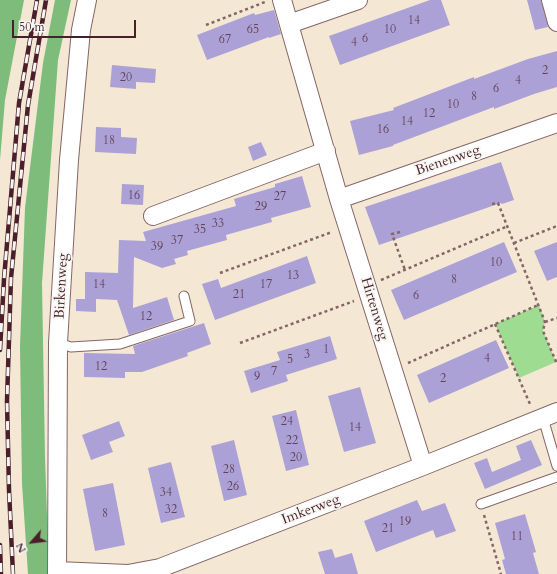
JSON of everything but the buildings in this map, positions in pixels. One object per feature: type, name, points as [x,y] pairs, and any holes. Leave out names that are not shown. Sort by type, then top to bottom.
[{"type":"street","name":"Birkenweg","points":[[57,573],[58,343],[69,160],[81,30],[87,0]]},
{"type":"street","name":"Hirtenweg","points":[[282,0],[339,199],[423,466]]},
{"type":"street","points":[[289,24],[358,0]]},
{"type":"street","points":[[551,0],[557,22]]},
{"type":"street","name":"Bienenweg","points":[[339,199],[557,123]]},
{"type":"street","points":[[153,216],[326,151]]},
{"type":"street","name":"Imkerweg","points":[[57,573],[128,574],[160,568],[546,417]]},
{"type":"lane","points":[[58,343],[71,346],[120,344],[190,321],[184,296]]},
{"type":"lane","points":[[546,417],[557,466]]},
{"type":"lane","points":[[481,504],[557,477]]},
{"type":"path","points":[[206,25],[271,0]]},
{"type":"path","points":[[492,204],[498,203],[508,226],[546,322],[543,331],[557,364]]},
{"type":"path","points":[[220,273],[348,226]]},
{"type":"path","points":[[240,343],[368,291],[405,270],[508,226]]},
{"type":"path","points":[[514,244],[557,226]]},
{"type":"path","points":[[400,232],[392,234],[405,270]]},
{"type":"path","points":[[393,370],[538,305]]},
{"type":"path","points":[[546,322],[557,318]]},
{"type":"path","points":[[495,324],[546,417]]},
{"type":"path","points":[[481,504],[501,574]]},
{"type":"green space","points":[[0,0],[24,0],[5,100],[0,160]]},
{"type":"green space","points":[[55,0],[71,0],[58,60],[42,283],[49,574],[28,574],[22,484],[20,346],[25,208],[43,63]]},
{"type":"green space","points":[[539,305],[545,322],[543,331],[556,362],[519,378],[495,324]]},
{"type":"railway","points":[[0,350],[4,279],[19,103],[37,0]]},
{"type":"railway","points":[[13,574],[7,401],[11,278],[28,105],[46,0]]},
{"type":"railway","points":[[0,545],[1,574]]}]
